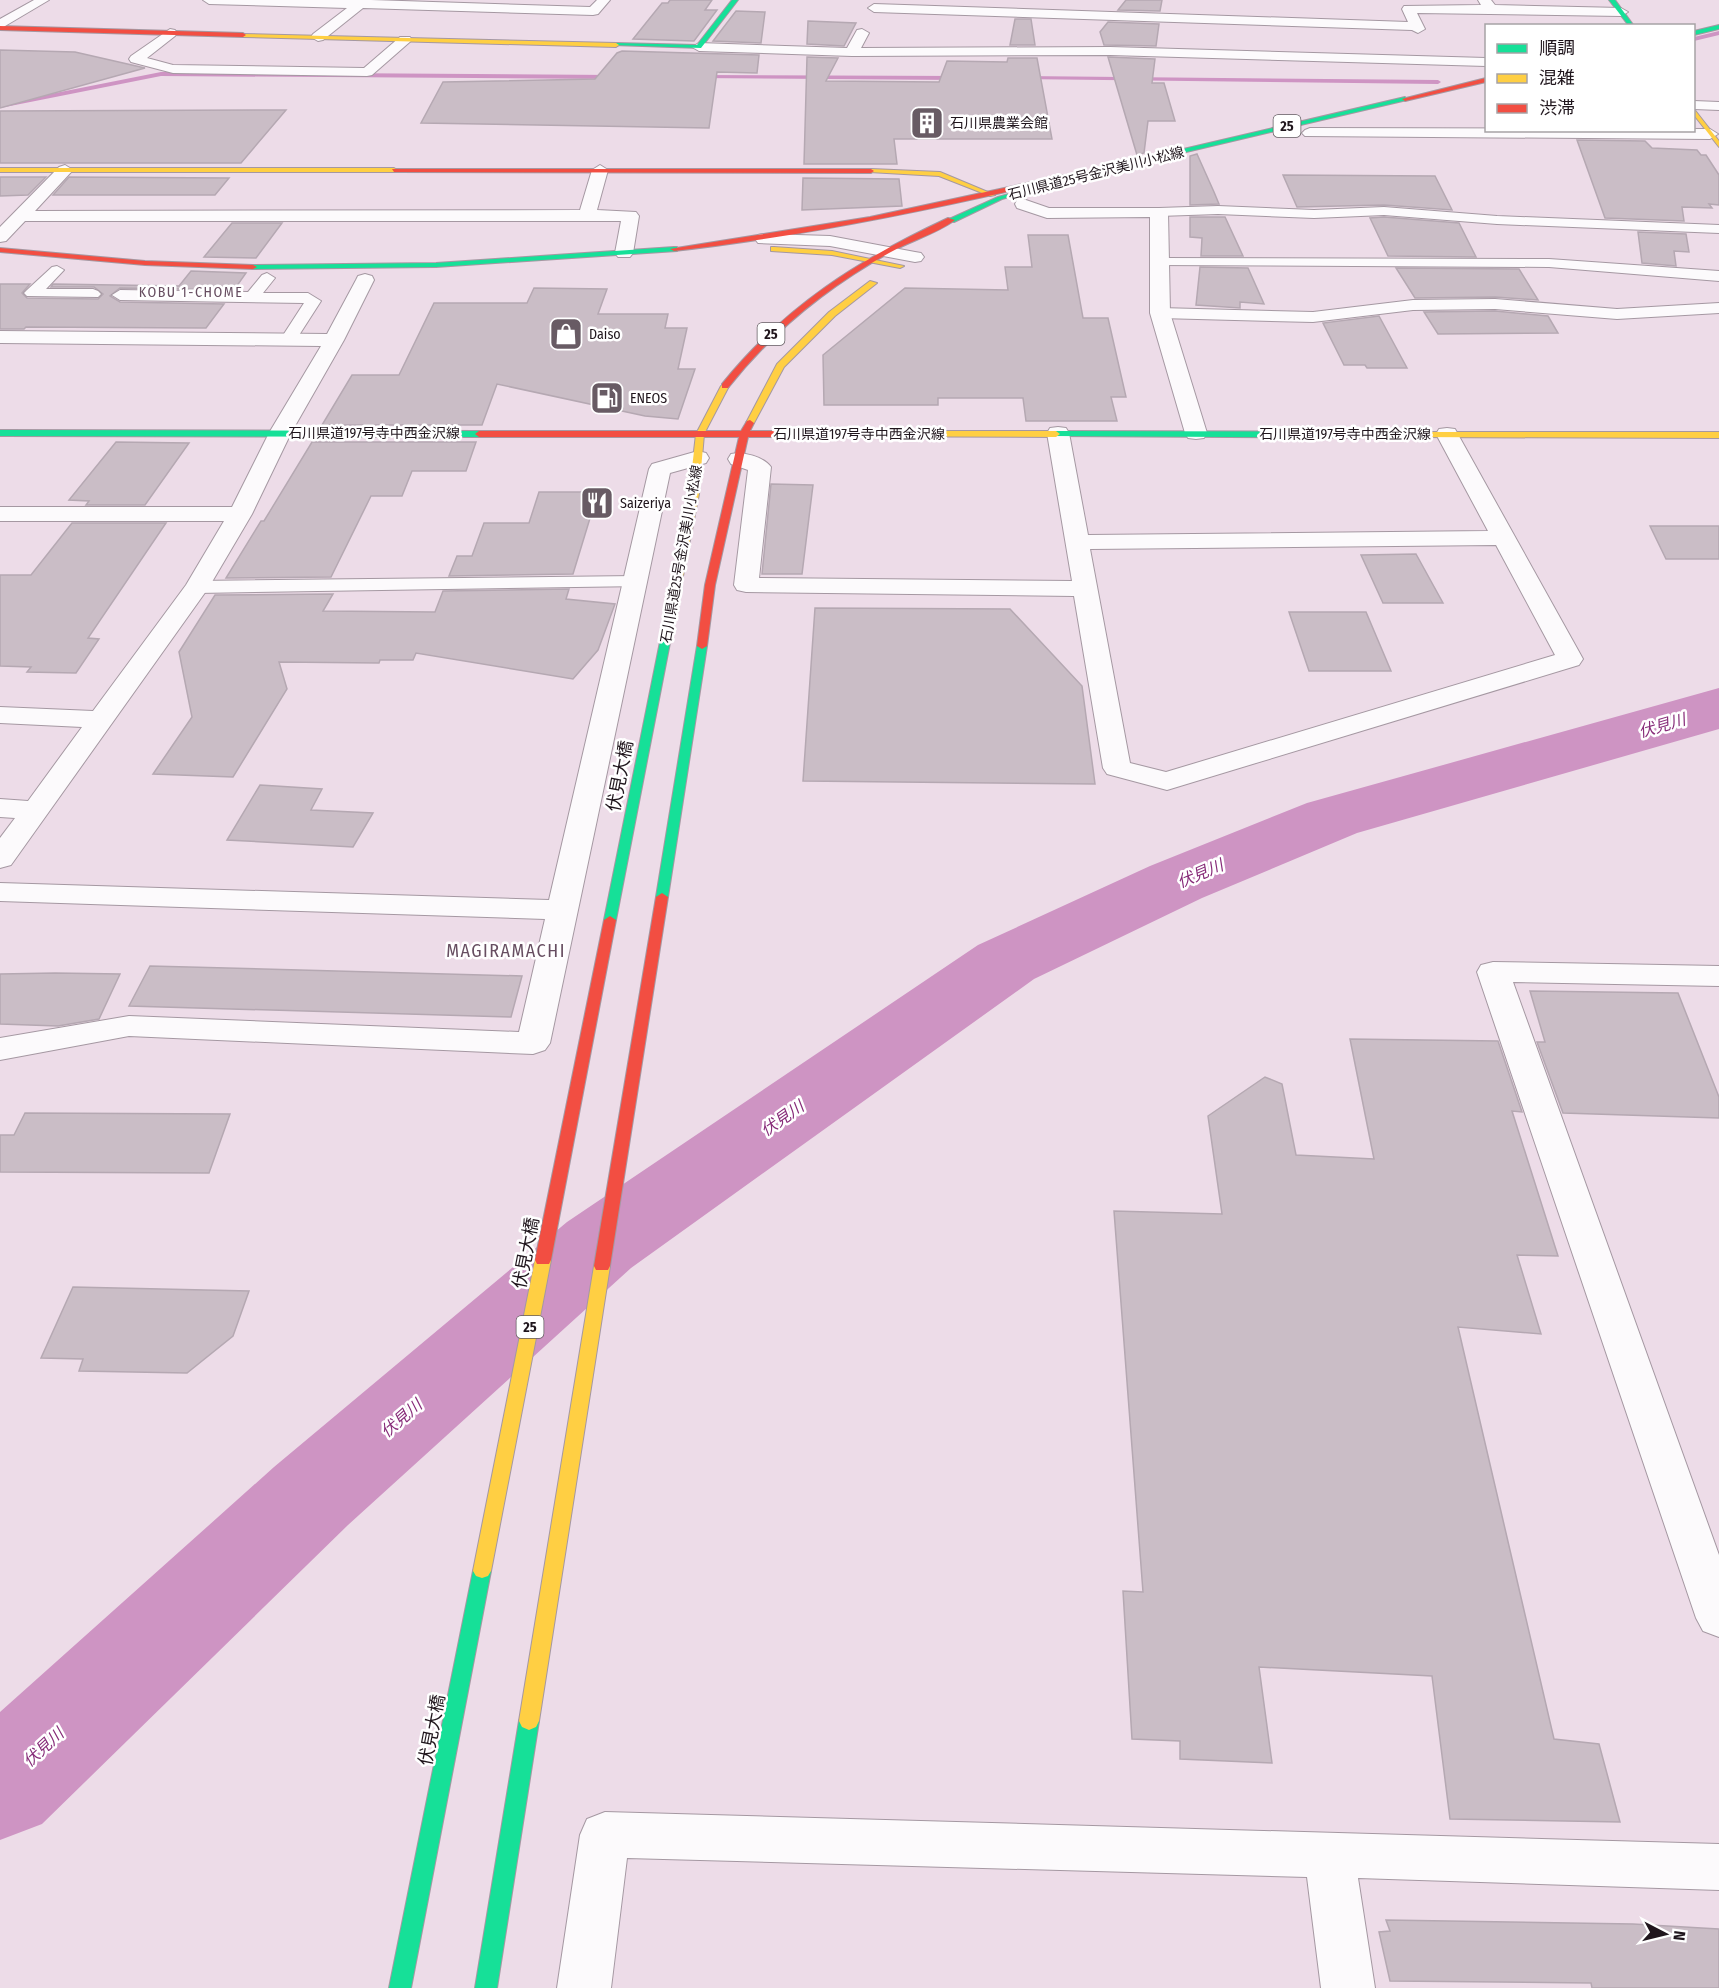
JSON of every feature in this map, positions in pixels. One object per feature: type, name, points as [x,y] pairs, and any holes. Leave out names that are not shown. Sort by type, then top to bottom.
[{"type":"main road","points":[[0,26],[170,33],[699,47],[735,0]]},
{"type":"main road","points":[[1612,0],[1630,24]]},
{"type":"main road","points":[[1695,33],[1719,27]]},
{"type":"main road","points":[[1695,46],[1719,41]]},
{"type":"main road","name":"石川県道25号金沢美川小松線","points":[[660,666],[694,494],[700,434],[726,385],[761,342],[804,304],[913,236],[994,196],[1087,172],[1485,80]]},
{"type":"main road","name":"石川県道25号金沢美川小松線","points":[[1019,206],[1100,181],[1485,92]]},
{"type":"main road","points":[[1695,112],[1715,140]]},
{"type":"main road","points":[[0,170],[892,171],[940,174],[1019,206]]},
{"type":"main road","points":[[0,250],[144,264],[256,267],[390,267],[508,263],[624,254],[764,239],[994,196]]},
{"type":"main road","points":[[406,279],[626,265],[779,248],[878,256]]},
{"type":"main road","name":"25","points":[[486,1988],[699,667],[710,585],[744,434],[780,366],[832,314],[913,258]]},
{"type":"main road","points":[[34,268],[63,270]]},
{"type":"main road","points":[[120,275],[370,280]]},
{"type":"main road","name":"石川県道197号寺中西金沢線","points":[[0,433],[1719,435]]},
{"type":"main road","name":"伏見大橋","points":[[400,1988],[660,666]]},
{"type":"street","points":[[0,26],[43,0]]},
{"type":"street","points":[[209,0],[478,4],[594,11],[604,0]]},
{"type":"street","points":[[318,37],[362,2]]},
{"type":"street","points":[[852,52],[875,4],[998,11],[1417,26]]},
{"type":"street","points":[[1432,60],[1417,26],[1404,9],[1488,5],[1621,12]]},
{"type":"street","points":[[1194,7],[1277,8]]},
{"type":"street","points":[[170,33],[136,59],[173,69],[367,72],[405,40]]},
{"type":"street","points":[[699,47],[852,52],[989,47],[1485,62]]},
{"type":"street","points":[[1695,105],[1719,106]]},
{"type":"street","points":[[1310,133],[1715,140]]},
{"type":"street","points":[[0,237],[65,170]]},
{"type":"street","points":[[587,215],[600,170]]},
{"type":"street","points":[[1019,206],[1047,213],[1159,212],[1161,313],[1196,433]]},
{"type":"street","points":[[21,216],[630,216],[624,254]]},
{"type":"street","points":[[764,239],[830,241],[878,256],[913,258]]},
{"type":"street","points":[[0,859],[196,587],[240,514],[280,433],[370,280]]},
{"type":"street","points":[[0,337],[334,340]]},
{"type":"street","points":[[1058,433],[1117,768],[1167,781],[1570,659],[1447,434]]},
{"type":"street","points":[[0,1049],[129,1026],[533,1043],[660,469],[698,458]]},
{"type":"street","points":[[739,459],[760,467],[746,585],[1085,589]]},
{"type":"street","points":[[0,514],[240,514]]},
{"type":"street","points":[[1077,542],[1503,538]]},
{"type":"street","points":[[0,716],[101,720]]},
{"type":"street","points":[[0,808],[36,810]]},
{"type":"street","points":[[0,892],[563,910]]},
{"type":"street","points":[[1719,976],[1493,972],[1719,1618]]},
{"type":"street","points":[[585,1988],[605,1835],[1719,1867]]},
{"type":"street","points":[[1329,1854],[1348,1988]]},
{"type":"lane","points":[[1159,212],[1218,210],[1314,214],[1384,212],[1535,226],[1719,229]]},
{"type":"lane","points":[[1159,262],[1547,258],[1719,276]]},
{"type":"lane","points":[[63,270],[32,293],[93,294]]},
{"type":"lane","points":[[252,297],[267,278]]},
{"type":"lane","points":[[120,295],[308,298],[314,301],[288,340]]},
{"type":"lane","points":[[1161,313],[1313,317],[1413,305],[1496,303],[1617,314],[1719,308]]},
{"type":"lane","points":[[196,587],[636,582]]},
{"type":"building","points":[[670,0],[712,0],[705,10],[717,10],[694,41],[633,39],[662,3],[668,3]]},
{"type":"building","points":[[1126,0],[1162,0],[1160,11],[1118,10]]},
{"type":"building","points":[[736,11],[765,12],[761,43],[713,41]]},
{"type":"building","points":[[1015,19],[1031,19],[1035,45],[1010,45]]},
{"type":"building","points":[[808,21],[856,23],[844,46],[807,44]]},
{"type":"building","points":[[1108,22],[1159,24],[1156,46],[1104,45],[1100,32]]},
{"type":"building","points":[[0,50],[75,52],[145,68],[0,108]]},
{"type":"building","points":[[622,51],[759,55],[757,73],[717,72],[709,128],[421,123],[443,82],[595,79],[617,53]]},
{"type":"building","points":[[807,57],[838,58],[826,81],[939,82],[947,61],[1007,62],[1008,58],[1037,58],[1052,139],[894,139],[897,164],[804,164]]},
{"type":"building","points":[[1108,57],[1155,59],[1152,83],[1164,83],[1175,121],[1148,121],[1144,153],[1137,155]]},
{"type":"building","points":[[286,110],[241,163],[0,163],[0,111]]},
{"type":"building","points":[[1577,140],[1645,141],[1652,148],[1697,150],[1701,155],[1706,155],[1719,175],[1719,205],[1709,204],[1712,208],[1682,207],[1684,221],[1605,218]]},
{"type":"building","points":[[1197,154],[1219,204],[1190,205],[1190,156]]},
{"type":"building","points":[[1283,175],[1435,176],[1452,210],[1384,205],[1297,207]]},
{"type":"building","points":[[0,177],[46,177],[28,195],[0,196]]},
{"type":"building","points":[[69,177],[229,178],[215,195],[53,195]]},
{"type":"building","points":[[803,178],[899,179],[902,206],[802,210]]},
{"type":"building","points":[[1190,217],[1225,217],[1243,256],[1201,256],[1202,238],[1190,237]]},
{"type":"building","points":[[1370,218],[1459,223],[1476,257],[1388,256]]},
{"type":"building","points":[[232,223],[282,223],[256,258],[204,257]]},
{"type":"building","points":[[1638,232],[1686,234],[1689,252],[1674,251],[1676,266],[1642,263]]},
{"type":"building","points":[[1028,235],[1068,235],[1083,318],[1108,318],[1126,397],[1111,397],[1117,421],[1026,421],[1023,398],[938,398],[938,405],[824,405],[823,355],[905,288],[1008,290],[1005,267],[1032,267]]},
{"type":"building","points":[[1200,267],[1248,268],[1264,304],[1240,302],[1240,308],[1196,305]]},
{"type":"building","points":[[1396,268],[1519,269],[1538,300],[1495,297],[1415,298]]},
{"type":"building","points":[[191,271],[246,273],[234,290],[120,288],[110,296],[120,302],[224,304],[206,328],[26,327],[24,329],[0,329],[0,284],[30,284],[22,293],[27,298],[98,299],[103,294],[94,287],[51,287],[53,284],[179,286]]},
{"type":"building","points":[[534,288],[607,289],[598,314],[668,314],[665,328],[687,328],[678,369],[695,369],[678,419],[645,416],[497,384],[482,425],[322,425],[352,375],[399,375],[434,303],[527,303]]},
{"type":"building","points":[[1495,311],[1548,316],[1558,333],[1438,334],[1424,312]]},
{"type":"building","points":[[1379,316],[1407,368],[1367,368],[1365,365],[1344,365],[1323,323]]},
{"type":"building","points":[[116,442],[189,443],[145,505],[86,505],[89,501],[69,500]]},
{"type":"building","points":[[312,442],[476,442],[466,471],[412,471],[402,496],[371,496],[331,577],[226,578]]},
{"type":"building","points":[[771,484],[813,485],[802,574],[762,574]]},
{"type":"building","points":[[539,492],[598,492],[573,574],[449,576],[457,556],[472,556],[484,523],[529,523]]},
{"type":"building","points":[[72,523],[166,523],[88,638],[99,639],[76,673],[27,672],[31,667],[0,666],[0,575],[31,575]]},
{"type":"building","points":[[1650,526],[1719,526],[1719,559],[1666,559]]},
{"type":"building","points":[[1416,554],[1443,603],[1383,603],[1361,555]]},
{"type":"building","points":[[569,589],[566,599],[615,604],[598,650],[573,679],[416,653],[413,660],[380,660],[379,663],[279,662],[287,689],[233,777],[153,774],[192,717],[179,652],[215,595],[333,594],[323,611],[435,612],[443,591]]},
{"type":"building","points":[[815,608],[1010,609],[1082,686],[1095,784],[803,781]]},
{"type":"building","points":[[1289,612],[1366,612],[1391,671],[1309,671]]},
{"type":"building","points":[[260,785],[322,789],[311,810],[373,813],[353,847],[227,840]]},
{"type":"building","points":[[150,966],[522,976],[511,1017],[129,1006]]},
{"type":"building","points":[[0,974],[120,974],[99,1019],[58,1026],[0,1024]]},
{"type":"building","points":[[1530,991],[1678,993],[1719,1097],[1719,1118],[1563,1113],[1537,1042],[1545,1042]]},
{"type":"building","points":[[1350,1039],[1498,1041],[1522,1112],[1512,1111],[1558,1256],[1517,1255],[1541,1334],[1458,1327],[1554,1739],[1599,1744],[1620,1822],[1450,1819],[1432,1676],[1259,1667],[1272,1763],[1180,1759],[1180,1741],[1132,1739],[1123,1591],[1143,1592],[1114,1211],[1222,1214],[1208,1116],[1265,1077],[1282,1084],[1296,1155],[1374,1159]]},
{"type":"building","points":[[25,1113],[230,1114],[209,1173],[0,1172],[0,1135],[14,1135]]},
{"type":"building","points":[[73,1287],[249,1291],[233,1336],[187,1373],[79,1371],[83,1359],[41,1358]]},
{"type":"building","points":[[1386,1920],[1633,1924],[1719,1929],[1719,1988],[1592,1988],[1591,1983],[1390,1981],[1379,1932],[1390,1931]]},
{"type":"waterway","points":[[1695,39],[1719,33]]},
{"type":"waterway","points":[[0,106],[161,74],[613,77]]},
{"type":"waterway","points":[[698,77],[958,78]]},
{"type":"waterway","points":[[1022,78],[1438,82]]},
{"type":"waterway","name":"伏見川","points":[[0,1787],[311,1496],[599,1245],[1006,962],[1176,882],[1332,818],[1719,708]]},
{"type":"traffic: fast","points":[[616,45],[699,47],[735,0]]},
{"type":"traffic: fast","points":[[1612,0],[1630,24]]},
{"type":"traffic: fast","points":[[1695,33],[1719,27]]},
{"type":"traffic: fast","points":[[951,220],[1000,198],[1087,173],[1405,99]]},
{"type":"traffic: fast","points":[[253,267],[436,265],[674,249]]},
{"type":"traffic: fast","points":[[0,433],[479,434]]},
{"type":"traffic: fast","points":[[1056,434],[1413,435]]},
{"type":"traffic: fast","points":[[610,920],[671,612]]},
{"type":"traffic: fast","points":[[662,897],[702,646]]},
{"type":"traffic: fast","points":[[400,1988],[482,1571]]},
{"type":"traffic: fast","points":[[486,1988],[529,1721]]},
{"type":"traffic: slow","points":[[243,35],[616,45]]},
{"type":"traffic: slow","points":[[1695,112],[1719,145]]},
{"type":"traffic: slow","points":[[0,170],[394,170]]},
{"type":"traffic: slow","points":[[871,171],[940,174],[992,195]]},
{"type":"traffic: slow","points":[[774,249],[832,253],[900,266]]},
{"type":"traffic: slow","points":[[750,423],[780,366],[832,314],[873,283]]},
{"type":"traffic: slow","points":[[671,612],[694,494],[700,434],[725,386]]},
{"type":"traffic: slow","points":[[792,434],[1056,434]]},
{"type":"traffic: slow","points":[[1413,435],[1719,435]]},
{"type":"traffic: slow","points":[[482,1571],[543,1260]]},
{"type":"traffic: slow","points":[[529,1721],[602,1266]]},
{"type":"traffic: jam","points":[[0,28],[243,35]]},
{"type":"traffic: jam","points":[[1405,99],[1485,80]]},
{"type":"traffic: jam","points":[[394,170],[871,171]]},
{"type":"traffic: jam","points":[[674,249],[821,228],[1064,177]]},
{"type":"traffic: jam","points":[[725,386],[771,333],[826,288],[887,251],[951,220]]},
{"type":"traffic: jam","points":[[0,250],[145,263],[253,267]]},
{"type":"traffic: jam","points":[[702,646],[710,585],[744,434],[750,423]]},
{"type":"traffic: jam","points":[[479,434],[792,434]]},
{"type":"traffic: jam","points":[[602,1266],[662,897]]},
{"type":"traffic: jam","points":[[543,1260],[610,920]]},
{"type":"place","name":"石川県農業会館","points":[[927,123]]},
{"type":"place","name":"Daiso","points":[[566,334]]},
{"type":"place","name":"ENEOS","points":[[607,398]]},
{"type":"place","name":"Saizeriya","points":[[597,503]]},
{"type":"district","name":"KOBU 1-CHOME","points":[[191,292]]},
{"type":"district","name":"MAGIRAMACHI","points":[[506,951]]}]
